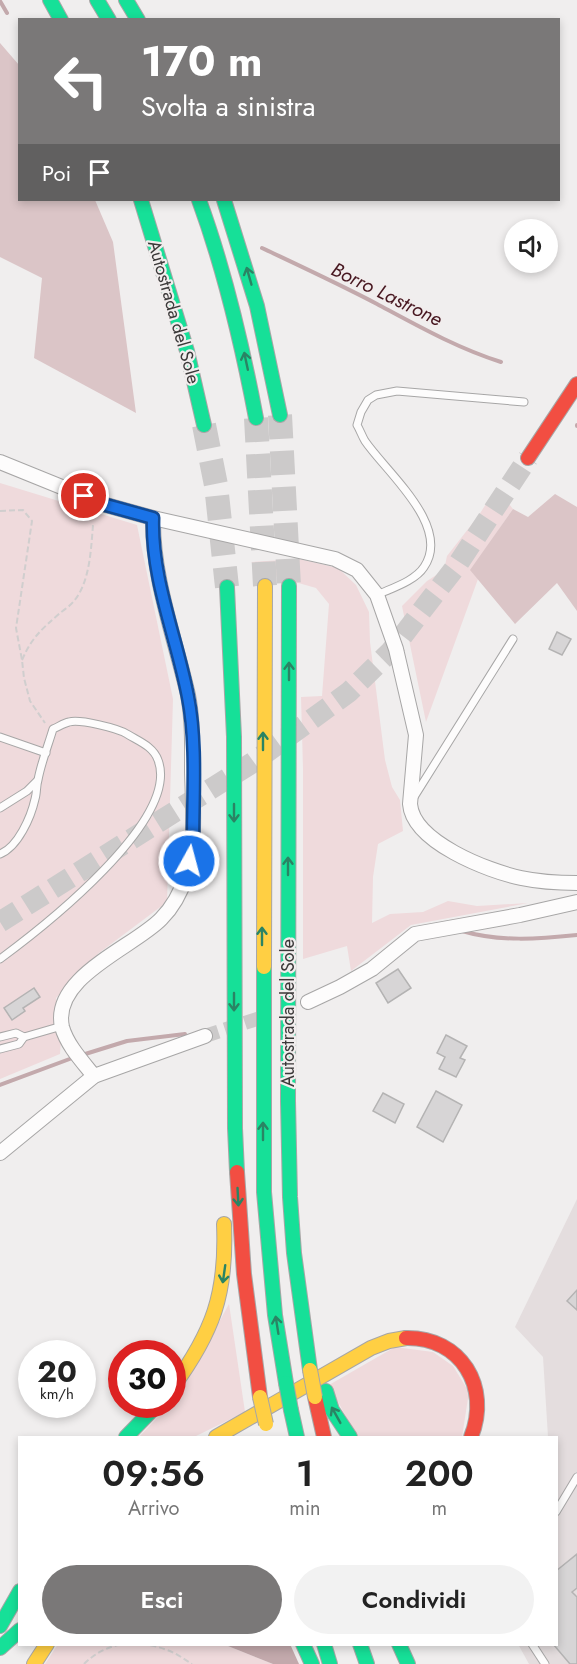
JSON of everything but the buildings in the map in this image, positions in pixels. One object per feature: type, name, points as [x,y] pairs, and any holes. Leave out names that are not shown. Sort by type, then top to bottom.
[{"type":"main road","points":[[50,0],[60,18]]},
{"type":"main road","points":[[97,0],[108,18]]},
{"type":"main road","points":[[126,0],[137,18]]},
{"type":"main road","name":"Autostrada del Sole","points":[[141,201],[187,351],[204,425]]},
{"type":"main road","points":[[199,201],[216,247],[235,315],[256,418]]},
{"type":"main road","points":[[224,201],[237,234],[260,315],[272,362],[280,415]]},
{"type":"main road","points":[[528,458],[577,384]]},
{"type":"main road","name":"Autostrada del Sole","points":[[265,586],[264,1192],[274,1304],[297,1436]]},
{"type":"main road","name":"Autostrada del Sole","points":[[289,586],[288,1101],[290,1197],[294,1253],[320,1394],[324,1436]]},
{"type":"main road","points":[[227,587],[234,736],[235,1105],[238,1198],[244,1274],[260,1397],[267,1431]]},
{"type":"main road","points":[[221,994],[234,881]]},
{"type":"main road","points":[[186,1370],[205,1341],[219,1300],[225,1261],[223,1206]]},
{"type":"main road","points":[[218,1436],[375,1346],[406,1338],[439,1343],[464,1363],[474,1382],[477,1400],[477,1418],[471,1436]]},
{"type":"main road","points":[[320,1394],[349,1436]]},
{"type":"main road","points":[[127,1436],[144,1418]]},
{"type":"main road","points":[[0,1626],[18,1594]]},
{"type":"main road","points":[[0,1648],[17,1633]]},
{"type":"main road","points":[[34,1664],[46,1646]]},
{"type":"main road","points":[[304,1646],[312,1664]]},
{"type":"main road","points":[[325,1646],[330,1664]]},
{"type":"main road","points":[[361,1646],[367,1664]]},
{"type":"street","points":[[0,462],[106,505],[153,518],[335,559],[357,570],[377,595],[396,649],[416,735],[410,804],[411,813],[417,823],[434,839],[462,857],[519,878],[577,883]]},
{"type":"street","points":[[94,1076],[71,1046],[62,1026],[63,1003],[77,982],[160,920],[174,904],[186,878],[193,844],[192,721],[188,696],[164,603],[152,532],[153,518]]},
{"type":"street","points":[[308,1002],[372,969],[415,934],[577,902]]},
{"type":"street","points":[[0,1153],[94,1076],[205,1036]]},
{"type":"lane","points":[[377,595],[408,580],[424,567],[431,549],[429,530],[421,510],[364,440],[357,425],[368,400],[376,395],[397,391],[524,402]]},
{"type":"lane","points":[[410,804],[513,639]]},
{"type":"lane","points":[[0,854],[5,852],[25,825],[35,799],[37,781],[53,729],[70,721],[99,725],[122,732],[150,748],[158,760],[161,784],[149,812],[119,855],[32,936],[0,959]]},
{"type":"lane","points":[[0,737],[46,753]]},
{"type":"lane","points":[[0,808],[27,791],[37,781]]},
{"type":"lane","points":[[0,1048],[19,1044],[24,1037],[62,1026]]},
{"type":"lane","points":[[0,1037],[16,1033],[24,1037]]},
{"type":"lane","points":[[558,1509],[577,1477]]},
{"type":"lane","points":[[533,1646],[545,1664]]},
{"type":"path","points":[[0,511],[23,510],[32,521],[16,628],[30,701],[42,720],[53,729]]},
{"type":"path","points":[[22,660],[36,633],[75,601],[90,559],[93,525]]},
{"type":"path","points":[[84,1664],[96,1652],[111,1646]]},
{"type":"path","points":[[149,1646],[168,1650],[192,1664]]},
{"type":"shaded area","points":[[0,43],[18,64],[18,201],[95,201],[113,242],[136,413],[34,358],[42,278],[0,257]]},
{"type":"shaded area","points":[[0,483],[137,525],[173,699],[167,902],[99,953],[56,998],[62,1026],[60,1054],[0,1079]]},
{"type":"shaded area","points":[[496,488],[513,509],[471,570],[478,579],[426,722],[402,606],[427,581],[444,570],[447,556],[479,515]]},
{"type":"shaded area","points":[[555,494],[577,507],[577,611],[557,583],[515,624],[470,570],[513,509],[528,517]]},
{"type":"shaded area","points":[[299,559],[338,568],[356,585],[369,612],[370,642],[385,760],[392,787],[400,800],[403,831],[378,844],[373,877],[372,923],[390,914],[423,912],[448,901],[477,906],[528,903],[411,925],[351,971],[347,946],[303,959],[301,697],[322,696],[329,604],[316,588],[274,576],[251,562]]},
{"type":"shaded area","points":[[577,1199],[577,1664],[529,1664],[519,1646],[558,1646],[558,1436],[548,1436],[543,1357],[515,1327]]},
{"type":"shaded area","points":[[229,1304],[245,1412],[196,1436],[140,1436],[157,1418],[186,1418],[186,1382]]},
{"type":"shaded area","points":[[395,1347],[433,1352],[453,1366],[469,1392],[462,1436],[356,1436],[329,1385]]},
{"type":"shaded area","points":[[57,1646],[228,1646],[273,1664],[45,1664]]},
{"type":"shaded area","points":[[228,1646],[291,1646],[299,1664],[273,1664]]},
{"type":"waterway","name":"Borro Lastrone","points":[[0,1],[7,13]]},
{"type":"waterway","name":"Borro Lastrone","points":[[262,248],[438,336],[501,362]]},
{"type":"waterway","points":[[462,931],[505,938],[577,935]]},
{"type":"waterway","points":[[82,1055],[127,1041],[185,1034]]},
{"type":"waterway","points":[[0,1085],[75,1057]]},
{"type":"tunnel","points":[[280,415],[289,586]]},
{"type":"tunnel","points":[[256,418],[265,586]]},
{"type":"tunnel","points":[[204,425],[216,485],[227,587]]},
{"type":"tunnel","points":[[0,922],[252,763],[349,692],[391,651],[458,564],[528,458]]},
{"type":"tunnel","points":[[205,1036],[269,1015]]},
{"type":"traffic: fast","points":[[50,0],[60,18]]},
{"type":"traffic: fast","points":[[97,0],[108,18]]},
{"type":"traffic: fast","points":[[126,0],[137,18]]},
{"type":"traffic: fast","points":[[141,201],[187,351],[204,425]]},
{"type":"traffic: fast","points":[[199,201],[232,308],[256,418]]},
{"type":"traffic: fast","points":[[224,201],[257,306],[280,415]]},
{"type":"traffic: fast","points":[[289,586],[288,1101],[290,1197],[294,1253],[310,1370]]},
{"type":"traffic: fast","points":[[227,587],[234,737],[237,1172]]},
{"type":"traffic: fast","points":[[264,967],[264,1192],[275,1315],[286,1383]]},
{"type":"traffic: fast","points":[[286,1383],[291,1410]]},
{"type":"traffic: fast","points":[[326,1391],[332,1410],[349,1436]]},
{"type":"traffic: fast","points":[[291,1410],[297,1436]]},
{"type":"traffic: fast","points":[[127,1436],[144,1418]]},
{"type":"traffic: fast","points":[[0,1626],[18,1594]]},
{"type":"traffic: fast","points":[[0,1648],[18,1632]]},
{"type":"traffic: fast","points":[[304,1646],[312,1664]]},
{"type":"traffic: fast","points":[[325,1646],[330,1664]]},
{"type":"traffic: fast","points":[[361,1646],[367,1664]]},
{"type":"traffic: fast","points":[[400,1646],[408,1664]]},
{"type":"traffic: slow","points":[[264,967],[265,586]]},
{"type":"traffic: slow","points":[[186,1368],[207,1330],[220,1292],[224,1224]]},
{"type":"traffic: slow","points":[[218,1436],[371,1348],[406,1338]]},
{"type":"traffic: slow","points":[[310,1370],[315,1397]]},
{"type":"traffic: slow","points":[[260,1397],[266,1424]]},
{"type":"traffic: slow","points":[[34,1664],[46,1646]]},
{"type":"traffic: jam","points":[[528,458],[577,384]]},
{"type":"traffic: jam","points":[[237,1172],[244,1274],[260,1397]]},
{"type":"traffic: jam","points":[[406,1338],[425,1340],[442,1346],[467,1368],[474,1383],[477,1400],[476,1418],[471,1436]]},
{"type":"traffic: jam","points":[[315,1397],[324,1436]]},
{"type":"route","points":[[84,496],[106,505],[153,518],[152,532],[164,603],[188,696],[192,721],[193,844],[189,861]]}]
